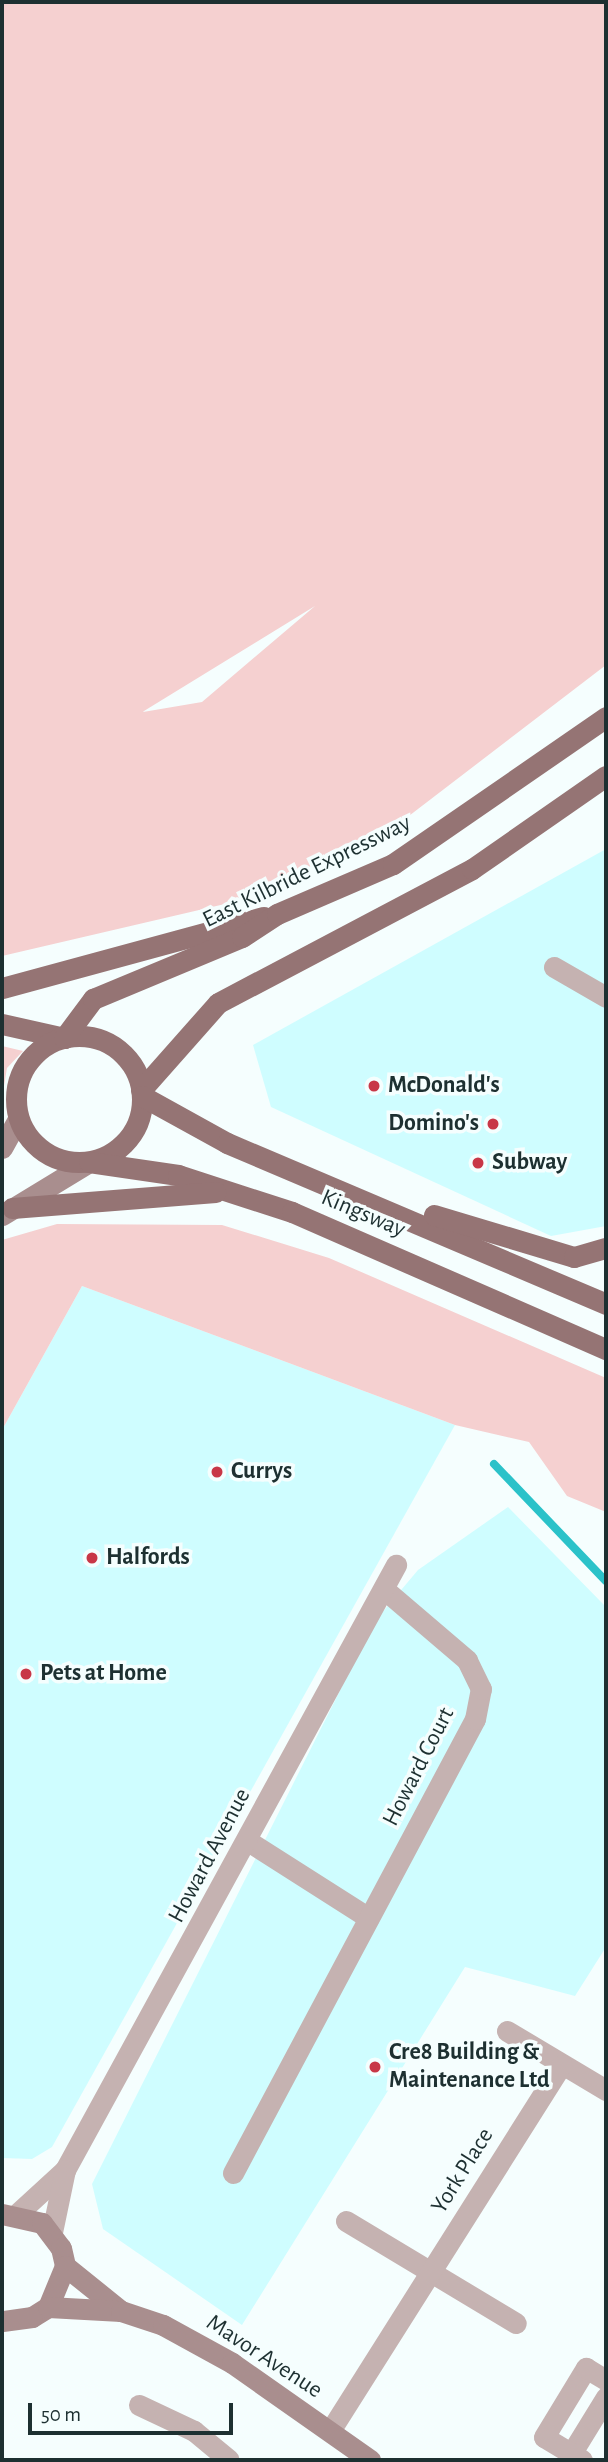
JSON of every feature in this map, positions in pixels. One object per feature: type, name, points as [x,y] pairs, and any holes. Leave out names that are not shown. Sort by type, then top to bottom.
[{"type":"main road","name":"East Kilbride Expressway","points":[[64,1038],[93,999],[242,937],[276,914],[393,864],[606,717]]},
{"type":"main road","points":[[64,1038],[38,1051],[20,1075],[10,1114],[31,1141],[51,1156],[89,1162],[113,1152],[132,1134],[141,1093],[218,1003],[441,886],[597,788],[606,776]]},
{"type":"main road","points":[[2,988],[276,914]]},
{"type":"main road","points":[[2,1024],[64,1038],[95,1038],[116,1049],[131,1064],[141,1093]]},
{"type":"main road","name":"Kingsway","points":[[141,1093],[227,1143],[335,1186],[606,1304]]},
{"type":"main road","name":"Kingsway","points":[[89,1162],[178,1175],[292,1212],[606,1349]]},
{"type":"main road","points":[[335,1186],[574,1257],[606,1248]]},
{"type":"main road","points":[[7,1211],[224,1191]]},
{"type":"street","points":[[554,967],[601,995]]},
{"type":"street","points":[[2,1148],[10,1114]]},
{"type":"street","points":[[7,1211],[89,1162]]},
{"type":"street","name":"Howard Avenue","points":[[52,2232],[65,2170],[248,1841],[396,1565]]},
{"type":"street","name":"Howard Court","points":[[233,2173],[475,1719],[481,1689],[452,1642],[384,1589]]},
{"type":"street","points":[[248,1841],[369,1918]]},
{"type":"street","points":[[508,2031],[606,2090]]},
{"type":"street","name":"York Place","points":[[330,2431],[561,2065]]},
{"type":"street","name":"Howard Avenue","points":[[10,2213],[65,2170]]},
{"type":"street","points":[[6,2326],[48,2307],[65,2266],[52,2232],[10,2213]]},
{"type":"street","points":[[346,2221],[516,2323]]},
{"type":"street","name":"Mavor Avenue","points":[[65,2266],[121,2311],[232,2363],[370,2460]]},
{"type":"street","name":"Mavor Avenue","points":[[48,2307],[121,2311]]},
{"type":"street","points":[[606,2380],[586,2368],[544,2437],[576,2457],[606,2397]]},
{"type":"street","points":[[139,2405],[194,2431],[229,2460]]},
{"type":"shaded area","points":[[2,2],[606,2],[606,665],[401,822],[242,900],[2,956]],"holes":[[[315,606],[202,702],[143,712]]]},
{"type":"shaded area","points":[[606,849],[606,1226],[551,1236],[271,1107],[253,1045]]},
{"type":"shaded area","points":[[2,1046],[23,1051],[7,1068],[4,1086]]},
{"type":"shaded area","points":[[57,1224],[222,1225],[329,1258],[606,1378],[606,1512],[567,1496],[529,1442],[455,1425],[82,1286],[2,1430],[2,1240]]},
{"type":"shaded area","points":[[82,1286],[455,1425],[52,2147],[32,2159],[2,2158],[2,1430]]},
{"type":"shaded area","points":[[508,1507],[606,1607],[606,1947],[575,1996],[465,1967],[242,2325],[103,2229],[92,2184],[375,1621],[418,1570]]},
{"type":"waterway","points":[[494,1464],[606,1581]]},
{"type":"place","name":"McDonald's","points":[[374,1086]]},
{"type":"place","name":"Domino's","points":[[493,1124]]},
{"type":"place","name":"Subway","points":[[478,1163]]},
{"type":"place","name":"Currys","points":[[217,1472]]},
{"type":"place","name":"Halfords","points":[[92,1558]]},
{"type":"place","name":"Pets at Home","points":[[26,1674]]},
{"type":"place","name":"Cre8 Building & Maintenance Ltd","points":[[375,2067]]}]
